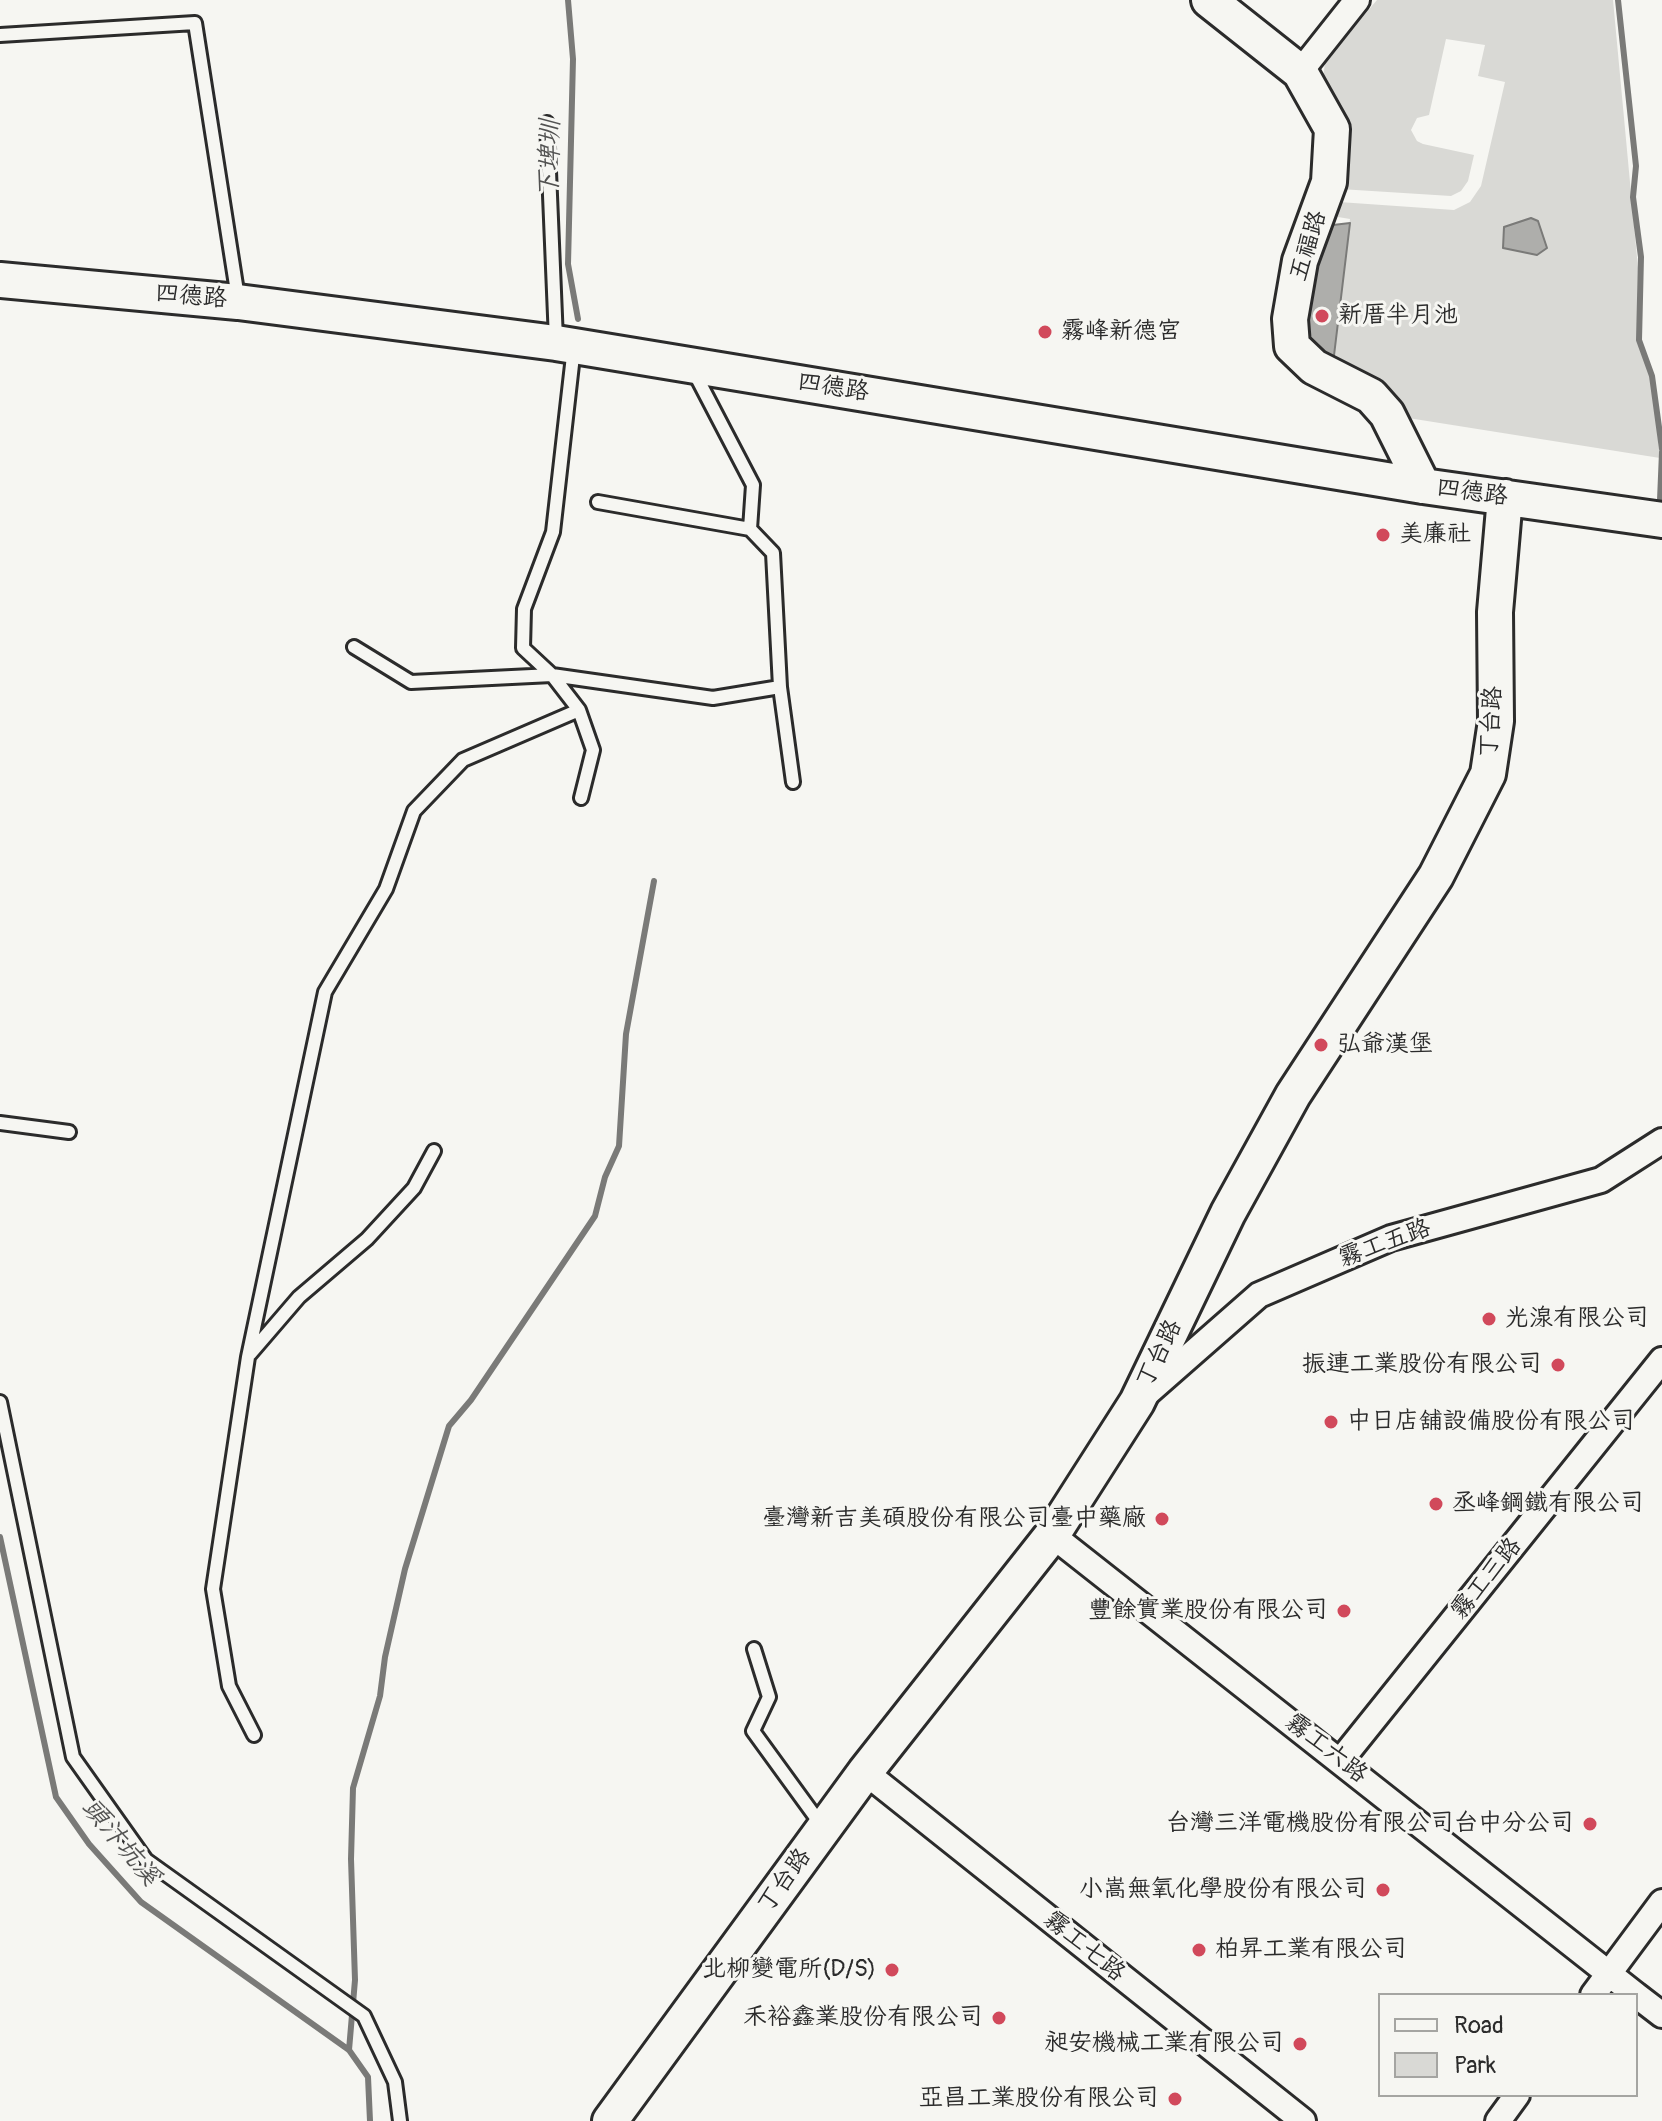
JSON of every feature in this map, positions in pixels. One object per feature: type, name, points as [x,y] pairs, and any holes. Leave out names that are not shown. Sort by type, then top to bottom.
[{"type":"street","name":"五福路","points":[[1209,0],[1300,72],[1332,129],[1329,182],[1300,261],[1290,319],[1292,346],[1314,367],[1371,396],[1387,414],[1423,486]]},
{"type":"street","points":[[1300,72],[1357,0]]},
{"type":"street","name":"四德路","points":[[0,280],[238,302],[565,345],[1423,486],[1662,520]]},
{"type":"street","name":"丁台路","points":[[610,2121],[865,1772],[1052,1535],[1137,1402],[1228,1213],[1293,1095],[1436,876],[1488,774],[1496,721],[1495,612],[1505,497]]},
{"type":"street","name":"霧工五路","points":[[1137,1402],[1259,1295],[1391,1238],[1601,1180],[1662,1141]]},
{"type":"street","name":"霧工三路","points":[[1341,1760],[1662,1360]]},
{"type":"street","name":"霧工六路","points":[[1052,1535],[1633,1993]]},
{"type":"street","name":"霧工七路","points":[[865,1772],[1303,2121]]},
{"type":"street","points":[[1594,1993],[1662,1902]]},
{"type":"street","name":"霧工六路","points":[[1638,1997],[1662,2015]]},
{"type":"street","points":[[1498,2121],[1516,2097]]},
{"type":"lane","points":[[0,35],[195,23],[238,302]]},
{"type":"lane","points":[[547,123],[565,345],[553,532],[524,609],[523,648],[552,675],[579,710],[593,750],[581,798]]},
{"type":"lane","points":[[691,366],[753,485],[750,529]]},
{"type":"lane","points":[[598,502],[750,529],[773,553],[780,687],[793,782]]},
{"type":"lane","points":[[354,647],[411,682],[552,675],[713,698],[780,687]]},
{"type":"lane","points":[[254,1735],[229,1686],[213,1589],[248,1357],[325,992],[386,889],[414,811],[463,760],[579,710]]},
{"type":"lane","points":[[0,1123],[69,1132]]},
{"type":"lane","points":[[248,1357],[299,1297],[367,1239],[414,1188],[434,1151]]},
{"type":"lane","points":[[0,1402],[73,1757],[146,1860],[364,2016],[395,2082],[400,2121]]},
{"type":"lane","points":[[754,1649],[769,1697],[753,1731],[824,1828]]},
{"type":"green space","points":[[1377,0],[1613,0],[1638,268],[1637,342],[1652,382],[1660,458],[1402,417],[1332,372],[1350,219],[1338,217],[1339,202],[1454,210],[1470,202],[1481,186],[1505,82],[1478,76],[1485,45],[1446,39],[1429,115],[1417,118],[1411,130],[1417,141],[1423,144],[1474,155],[1468,181],[1461,191],[1451,196],[1340,189],[1347,119],[1323,81],[1325,61]]},
{"type":"shaded area","points":[[1531,218],[1538,221],[1547,248],[1537,255],[1503,248],[1504,227]]},
{"type":"shaded area","name":"新厝半月池","points":[[1350,223],[1332,372],[1319,364],[1307,334],[1304,297],[1320,236],[1333,225]]},
{"type":"waterway","name":"下埤圳","points":[[568,0],[573,59],[568,264],[578,319]]},
{"type":"waterway","points":[[1618,0],[1636,166],[1633,197],[1641,257],[1639,340],[1652,376],[1662,449]]},
{"type":"waterway","points":[[1660,500],[1662,452]]},
{"type":"waterway","points":[[349,2050],[355,1980],[351,1859],[353,1788],[380,1696],[385,1657],[405,1569],[449,1426],[471,1400],[595,1216],[605,1177],[619,1146],[626,1034],[654,881]]},
{"type":"waterway","name":"頭汴坑溪","points":[[0,1537],[56,1797],[89,1844],[141,1902],[349,2050],[368,2077],[370,2121]]},
{"type":"place","name":"新厝半月池","points":[[1322,316]]},
{"type":"place","name":"霧峰新德宮","points":[[1045,332]]},
{"type":"place","name":"美廉社","points":[[1383,535]]},
{"type":"place","name":"弘爺漢堡","points":[[1321,1045]]},
{"type":"place","name":"光湶有限公司","points":[[1489,1319]]},
{"type":"place","name":"振連工業股份有限公司","points":[[1558,1365]]},
{"type":"place","name":"中日店舖設備股份有限公司","points":[[1331,1422]]},
{"type":"place","name":"丞峰鋼鐵有限公司","points":[[1436,1504]]},
{"type":"place","name":"臺灣新吉美碩股份有限公司臺中藥廠","points":[[1162,1519]]},
{"type":"place","name":"豐餘實業股份有限公司","points":[[1344,1611]]},
{"type":"place","name":"台灣三洋電機股份有限公司台中分公司","points":[[1590,1824]]},
{"type":"place","name":"小嵩無氧化學股份有限公司","points":[[1383,1890]]},
{"type":"place","name":"柏昇工業有限公司","points":[[1199,1950]]},
{"type":"place","name":"北柳變電所(D/S)","points":[[892,1970]]},
{"type":"place","name":"禾裕鑫業股份有限公司","points":[[999,2018]]},
{"type":"place","name":"昶安機械工業有限公司","points":[[1300,2044]]},
{"type":"place","name":"亞昌工業股份有限公司","points":[[1175,2099]]}]
